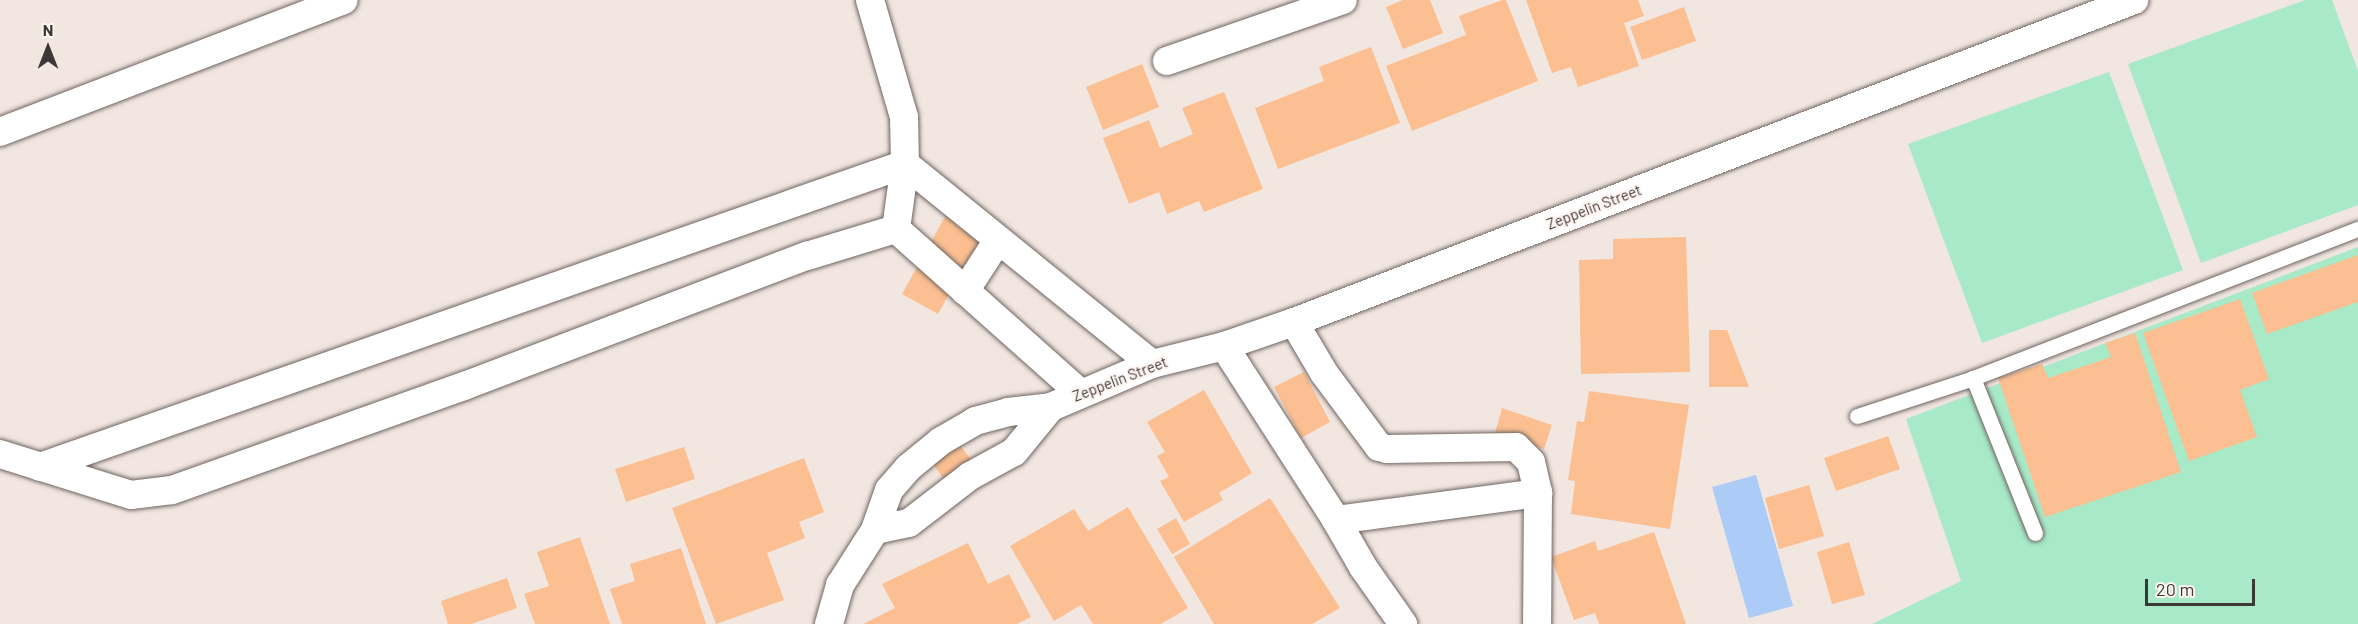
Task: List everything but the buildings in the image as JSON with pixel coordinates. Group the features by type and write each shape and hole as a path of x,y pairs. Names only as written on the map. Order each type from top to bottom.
{"street":[{"path":"0,132 344,0"},
{"path":"870,0 904,117 905,164 896,230"},
{"path":"1167,61 1282,10 1343,0"},
{"name":"Zeppelin Street","path":"1051,407 1152,364 1224,346 1294,322 2134,0"},
{"path":"905,164 1152,364"},
{"path":"40,467 905,164"},
{"path":"896,230 1080,393"},
{"path":"0,453 131,495 172,490 464,386 807,256 896,230"},
{"path":"965,291 998,240"},
{"path":"1294,322 1324,373 1378,447 1387,449 1516,447 1531,462 1538,494 1537,624"},
{"path":"1224,346 1336,520 1363,567 1403,624"},
{"path":"829,624 840,585 875,530 889,490 908,468 941,441 975,421 1008,412 1051,407"},
{"path":"875,530 909,523 970,476 1014,452 1051,407"},
{"path":"1336,520 1538,494"}],"lane":[{"path":"1857,416 1973,378 2358,229"},
{"path":"1973,378 2035,534"}],"green space":[{"path":"2305,0 2332,0 2358,71 2358,205 2201,263 2128,64"},
{"path":"2109,72 2183,270 1982,343 1908,144"},
{"path":"2358,247 2358,624 1872,624 1961,581 1906,419"}],"water":[{"path":"1756,475 1793,606 1749,618 1712,487"}]}
